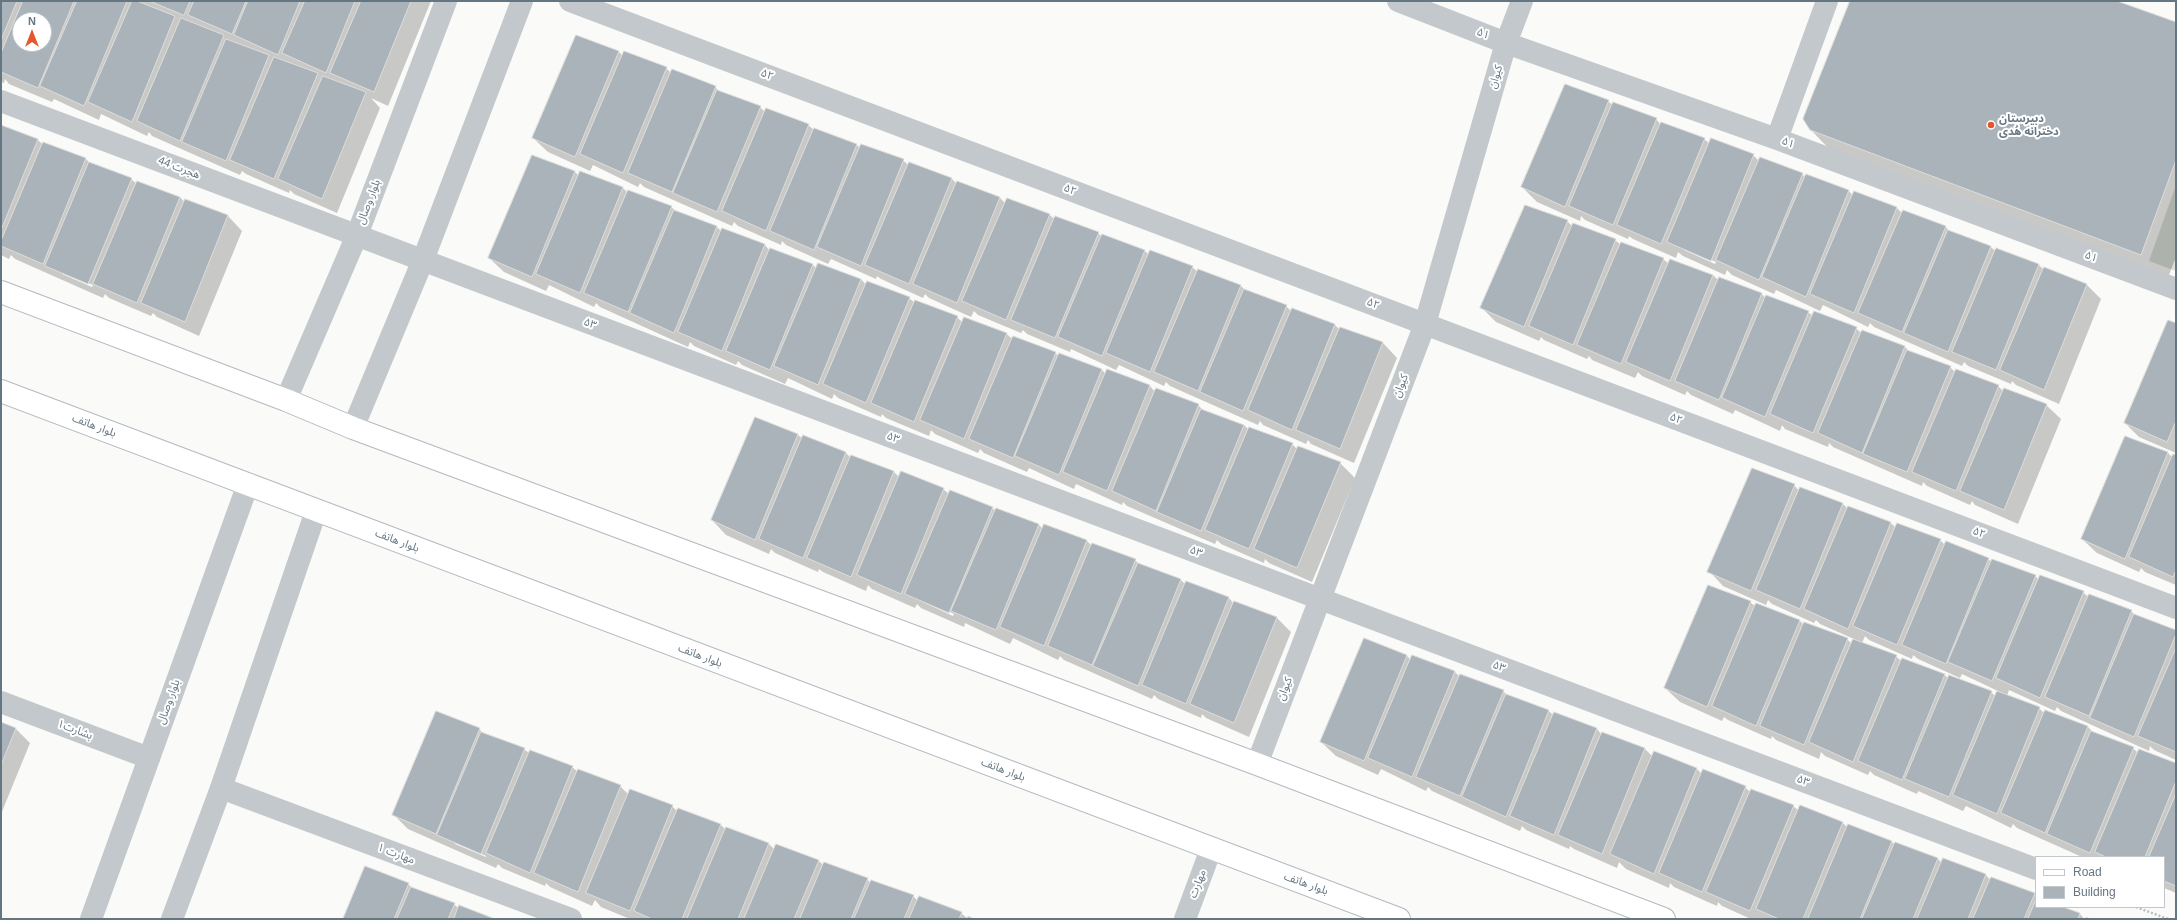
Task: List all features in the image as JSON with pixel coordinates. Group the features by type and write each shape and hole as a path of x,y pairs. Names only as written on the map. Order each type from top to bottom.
{"main road":[{"path":"1,292 286,400 353,428 1256,764 1664,919"},
{"name":"بلوار هاتف","path":"1,391 1399,919"}],"street":[{"name":"بلوار وصال","path":"286,400 357,235 446,1"},
{"path":"353,428 423,260 522,1"},
{"name":"۵۲","path":"570,1 2176,608"},
{"name":"۵۱","path":"1398,1 1506,43 1776,139 2176,290"},
{"name":"کیوان","path":"1256,764 1425,324 1506,43 1522,1"},
{"path":"1776,139 1827,1"},
{"name":"هجرت 44","path":"1,101 357,235"},
{"name":"۵۳","path":"357,235 2035,869"},
{"name":"بلوار وصال","path":"90,919 248,484"},
{"path":"172,919 222,788 316,511"},
{"name":"بشارت۱","path":"1,702 149,758"},
{"name":"مهارت ۱","path":"222,788 571,919"},
{"name":"مهارت","path":"1185,919 1212,849"}],"path":[{"path":"2139,908 2168,919"}],"shaded area":[{"path":"2176,185 2176,271 2149,261"}],"building":[{"path":"1,1 17,1 12,12 1,40"},
{"path":"23,1 74,1 38,88 1,72 1,53 12,27 12,52 52,52 52,12 18,12"},
{"path":"77,1 127,1 84,106 40,86"},
{"path":"132,1 137,1 175,16 132,122 88,102"},
{"path":"150,1 190,1 184,15"},
{"path":"194,1 246,1 232,34 188,15"},
{"path":"248,1 300,1 278,55 234,35"},
{"path":"305,1 355,1 326,73 282,53"},
{"path":"361,1 411,1 374,92 330,73"},
{"name":"دبیرستان دخترانه هُدی","path":"1850,1 2117,1 2176,22 2176,160 2141,255 1810,130 1803,119"},
{"path":"181,18 224,35 180,141 137,121"},
{"path":"576,35 619,51 575,157 532,138"},
{"path":"226,39 269,55 226,161 182,142"},
{"path":"624,51 667,67 623,173 580,154"},
{"path":"274,57 318,73 274,179 230,160"},
{"path":"672,69 716,86 672,192 628,173"},
{"path":"323,76 366,92 322,199 278,179"},
{"path":"1565,84 1609,100 1565,207 1521,187"},
{"path":"717,90 761,106 717,212 673,193"},
{"path":"1613,102 1657,118 1613,225 1569,206"},
{"path":"766,108 809,124 766,231 722,211"},
{"path":"1661,122 1705,138 1661,244 1617,225"},
{"path":"1,125 38,139 1,230"},
{"path":"814,128 857,144 814,250 770,231"},
{"path":"1711,138 1754,154 1711,261 1667,242"},
{"path":"43,142 86,158 43,264 1,246 1,241"},
{"path":"861,144 904,159 861,266 817,247"},
{"path":"532,155 575,171 532,277 488,258"},
{"path":"1760,157 1803,173 1759,280 1716,260"},
{"path":"89,162 132,178 88,284 45,266"},
{"path":"909,162 952,178 909,284 865,265"},
{"path":"580,171 623,187 580,293 536,274"},
{"path":"1806,174 1849,190 1806,297 1762,277"},
{"path":"137,181 180,197 137,303 93,284"},
{"path":"957,181 1000,197 957,303 913,284"},
{"path":"628,190 672,206 628,312 584,293"},
{"path":"1854,191 1897,207 1854,313 1810,294"},
{"path":"1007,198 1050,214 1006,320 962,301"},
{"path":"185,199 228,215 185,322 141,303"},
{"path":"1525,205 1568,220 1524,327 1480,308"},
{"path":"674,210 717,226 674,333 630,313"},
{"path":"1903,210 1946,226 1902,332 1858,313"},
{"path":"1055,216 1099,232 1055,338 1011,320"},
{"path":"1573,223 1616,239 1573,345 1529,326"},
{"path":"722,228 765,244 722,351 678,332"},
{"path":"1948,230 1991,246 1948,352 1904,333"},
{"path":"1102,234 1145,250 1102,356 1058,337"},
{"path":"1621,242 1664,258 1621,364 1577,345"},
{"path":"770,248 813,264 770,370 726,351"},
{"path":"1996,248 2039,264 1996,370 1952,352"},
{"path":"1150,250 1193,266 1150,372 1106,353"},
{"path":"1670,259 1713,275 1670,381 1626,362"},
{"path":"818,263 861,279 818,385 774,366"},
{"path":"2044,267 2087,284 2044,390 2000,370"},
{"path":"1198,269 1241,285 1198,391 1154,372"},
{"path":"1719,277 1762,293 1719,400 1675,381"},
{"path":"867,281 910,297 866,403 823,384"},
{"path":"1244,289 1287,305 1243,411 1200,392"},
{"path":"1766,295 1809,311 1765,417 1722,398"},
{"path":"915,300 958,316 914,422 871,403"},
{"path":"1292,308 1335,324 1292,430 1248,410"},
{"path":"1814,311 1857,327 1813,433 1770,414"},
{"path":"964,317 1007,333 964,439 920,420"},
{"path":"2168,320 2176,323 2176,421 2167,442 2124,423"},
{"path":"1340,327 1383,342 1340,449 1296,430"},
{"path":"1862,330 1905,346 1862,453 1818,433"},
{"path":"1013,336 1056,352 1013,458 969,439"},
{"path":"1907,350 1951,366 1907,472 1863,454"},
{"path":"1059,353 1102,369 1059,475 1015,456"},
{"path":"1107,369 1150,385 1107,491 1063,472"},
{"path":"1956,369 1999,385 1956,491 1912,472"},
{"path":"1156,388 1199,404 1156,511 1112,491"},
{"path":"2004,388 2047,404 2004,510 1960,491"},
{"path":"1201,409 1244,425 1201,531 1157,512"},
{"path":"755,417 798,434 755,540 711,520"},
{"path":"1249,427 1293,443 1249,549 1205,530"},
{"path":"803,435 846,452 803,558 759,539"},
{"path":"2125,436 2168,452 2125,559 2081,539"},
{"path":"1298,446 1341,462 1297,568 1254,549"},
{"path":"2173,454 2176,455 2176,570 2173,577 2129,557"},
{"path":"851,455 894,471 851,577 807,558"},
{"path":"1752,468 1795,484 1751,591 1707,572"},
{"path":"901,471 944,488 901,594 857,575"},
{"path":"1800,487 1843,503 1800,609 1756,590"},
{"path":"950,490 993,507 949,613 905,594"},
{"path":"1848,506 1891,522 1848,629 1804,609"},
{"path":"996,508 1039,524 996,630 951,611"},
{"path":"1897,523 1941,539 1897,645 1853,626"},
{"path":"1044,524 1087,540 1044,646 1000,627"},
{"path":"1946,541 1989,558 1946,664 1902,645"},
{"path":"1092,543 1136,559 1092,665 1048,646"},
{"path":"1992,559 2036,575 1992,681 1948,662"},
{"path":"1138,563 1181,579 1138,686 1093,666"},
{"path":"2040,575 2084,591 2040,698 1996,678"},
{"path":"1186,581 1229,597 1186,704 1142,685"},
{"path":"1708,585 1751,601 1707,707 1664,688"},
{"path":"2089,594 2132,610 2089,716 2045,697"},
{"path":"1234,601 1277,617 1234,723 1190,704"},
{"path":"1756,603 1800,620 1756,726 1712,706"},
{"path":"2134,614 2176,630 2176,634 2134,737 2090,718"},
{"path":"1804,622 1848,638 1804,745 1760,726"},
{"path":"1364,638 1407,655 1364,761 1320,742"},
{"path":"1853,639 1897,655 1853,762 1809,742"},
{"path":"2176,648 2176,752 2138,736"},
{"path":"1412,655 1455,671 1412,777 1368,758"},
{"path":"1902,658 1945,674 1902,780 1858,761"},
{"path":"1460,674 1504,690 1460,796 1416,777"},
{"path":"1949,675 1992,691 1949,797 1905,779"},
{"path":"1997,691 2040,707 1997,814 1953,795"},
{"path":"1506,694 1549,710 1506,817 1462,797"},
{"path":"2045,710 2088,726 2045,833 2001,813"},
{"path":"436,711 480,728 436,834 392,815"},
{"path":"1554,712 1597,728 1554,835 1510,816"},
{"path":"1,722 16,728 1,765"},
{"path":"2091,731 2134,747 2090,853 2047,834"},
{"path":"481,732 525,748 481,854 437,835"},
{"path":"1602,732 1645,748 1602,854 1558,835"},
{"path":"2139,749 2176,763 2176,781 2145,856 2104,856 2095,852"},
{"path":"530,750 573,766 530,873 486,853"},
{"path":"1654,751 1697,768 1654,874 1610,854"},
{"path":"578,769 621,785 578,892 534,873"},
{"path":"1703,769 1746,786 1702,892 1659,873"},
{"path":"630,789 673,805 630,911 586,893"},
{"path":"1751,789 1794,805 1750,911 1706,892"},
{"path":"2176,794 2176,886 2165,881 2165,856 2149,856"},
{"path":"1800,805 1843,822 1803,919 1779,919 1756,909"},
{"path":"678,808 721,824 682,919 652,919 634,911"},
{"path":"1848,824 1892,841 1860,919 1808,919"},
{"path":"726,827 769,843 738,919 687,919"},
{"path":"1895,842 1938,858 1913,919 1862,919"},
{"path":"776,844 819,860 794,919 744,919"},
{"path":"1943,858 1986,874 1968,919 1917,919"},
{"path":"824,862 868,878 851,919 800,919"},
{"path":"365,866 409,883 394,919 343,919"},
{"path":"1991,877 2035,893 2024,919 1973,919"},
{"path":"871,880 914,895 904,919 854,919"},
{"path":"411,887 455,903 448,919 397,919"},
{"path":"919,896 962,912 959,919 909,919"},
{"path":"2035,902 2035,908 2066,908 2080,913 2078,919 2028,919"},
{"path":"459,905 495,919 454,919"}],"place":[{"name":"دبیرستان دخترانه هُدی","path":"1991,125"}]}
